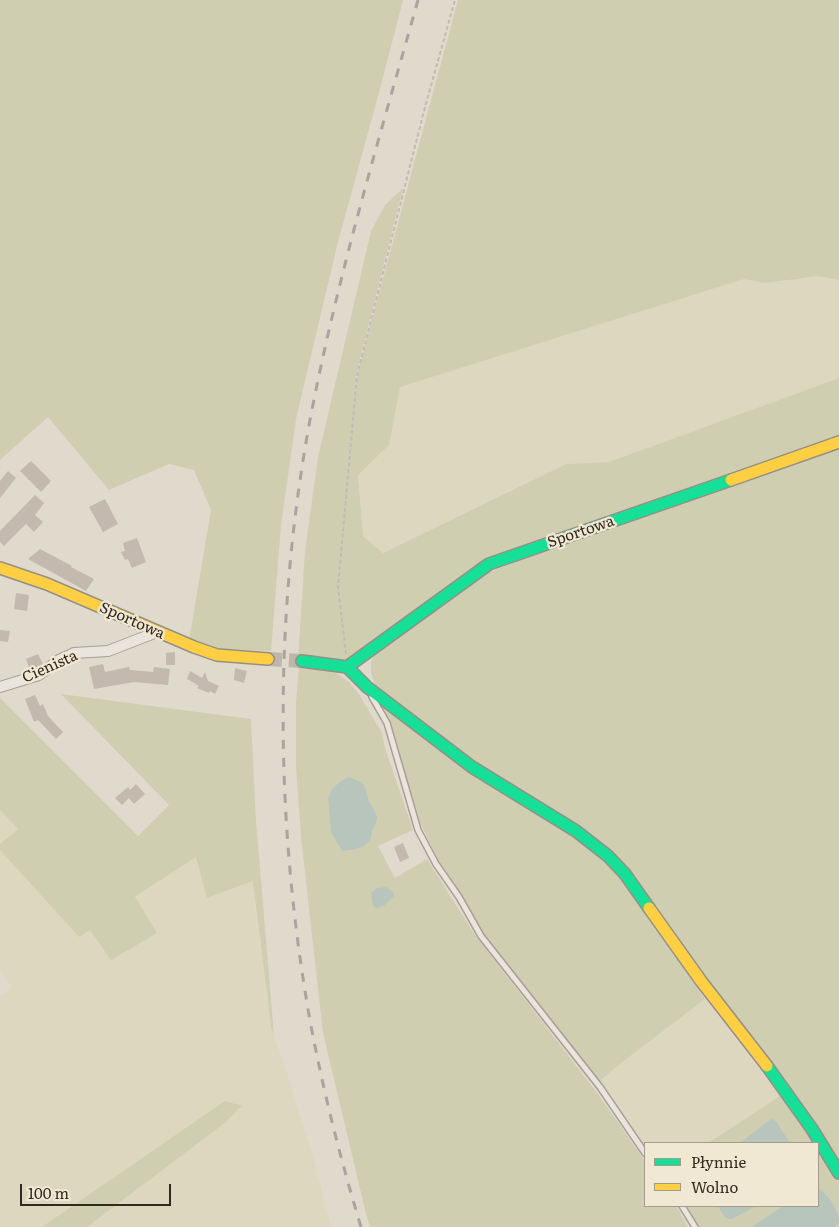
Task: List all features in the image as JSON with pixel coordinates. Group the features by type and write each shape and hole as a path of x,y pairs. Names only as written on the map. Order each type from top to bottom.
{"street":[{"name":"Sportowa","path":"347,667 489,564 839,442"},
{"name":"Sportowa","path":"0,568 47,584 194,648 217,655 268,659"},
{"name":"Cienista","path":"0,687 39,675 59,660 74,653 108,651 157,632"},
{"path":"302,661 347,667 367,688 472,767 576,831 608,856 625,874 701,981 774,1075 812,1129 839,1173"}],"lane":[{"path":"367,688 387,723 418,830 436,864 481,936 600,1087 644,1151"},
{"path":"683,1207 695,1227"}],"path":[{"path":"347,667 338,587 357,375 455,0"}],"shaded area":[{"path":"839,249 839,378 609,462 566,464 382,553 363,536 358,475 389,445 399,387"},
{"path":"348,777 355,779 363,785 377,819 368,843 358,849 342,851 331,832 328,798 332,789"},
{"path":"0,810 18,829 0,844"},
{"path":"0,850 79,937 196,856 254,880 255,908 265,968 271,1028 285,1066 317,1170 331,1227 0,1227 0,996 12,987 0,970"},
{"path":"386,887 393,892 394,896 385,905 376,908 373,906 371,893 377,888"},
{"path":"705,999 780,1096 710,1142 644,1142 644,1146 599,1082"},
{"path":"771,1119 776,1121 789,1142 741,1142"},
{"path":"819,1189 829,1199 839,1218 839,1223 835,1227 752,1227 782,1207 819,1207"},
{"path":"719,1207 754,1207 732,1219 729,1219"}],"green space":[{"path":"0,0 403,0 338,242 296,419 281,526 271,651 215,649 189,640 211,510 194,470 169,464 109,490 48,417 0,460"},
{"path":"458,0 839,0 839,280 818,276 765,283 744,279 400,387 389,445 358,475 363,536 383,553 566,464 609,462 839,378 839,438 489,564 347,667 298,660 305,551 318,457 371,231 385,205 403,188 356,374 355,397 357,375"},
{"path":"839,449 839,1166 618,860 471,762 378,693 371,673 371,662 375,653 485,574 530,556"},
{"path":"299,665 324,668 336,673 349,682 359,694 382,733 385,748 413,830 378,846 395,878 427,859 475,935 598,1094 644,1160 644,1207 677,1207 688,1227 370,1227 323,1033 301,837 296,767 296,703"},
{"path":"61,694 251,719 256,820 274,1035 271,1027 253,881 207,898 196,857 135,897 157,933 111,960 90,930 79,937 0,850 0,844 18,829 0,810 0,698 138,836 169,805"},
{"path":"384,709 454,760 580,841 612,867 642,906 705,999 599,1082 484,935 439,862 419,820"},
{"path":"780,1096 814,1142 710,1142"},
{"path":"225,1101 242,1106 222,1125 87,1227 42,1227"},
{"path":"819,1150 839,1182 839,1227 698,1227 687,1207 819,1207"}],"building":[{"path":"31,461 51,481 41,492 20,471"},
{"path":"8,471 16,478 0,498 0,481"},
{"path":"35,495 44,503 35,515 43,522 34,532 26,524 4,546 0,542 0,531"},
{"path":"105,499 118,524 103,532 89,507"},
{"path":"137,538 146,562 132,568 128,559 125,560 121,552 125,551 123,543"},
{"path":"40,549 94,579 86,591 28,559"},
{"path":"16,593 29,595 27,611 14,609"},
{"path":"0,630 10,631 8,642 0,641"},
{"path":"175,652 175,665 166,665 166,653"},
{"path":"38,654 43,664 30,670 26,659"},
{"path":"103,664 105,672 129,667 130,670 153,672 154,667 170,669 168,685 134,682 94,689 89,667"},
{"path":"235,668 247,671 244,683 234,680"},
{"path":"190,671 202,678 205,672 208,681 219,686 215,694 197,688 199,686 187,679"},
{"path":"35,695 40,706 43,704 48,716 63,732 56,739 38,720 34,722 25,699"},
{"path":"136,784 145,794 134,804 129,798 122,805 115,798 128,787 130,790"},
{"path":"403,843 409,858 400,862 394,847"}],"tunnel":[{"path":"268,659 302,661"}],"railway":[{"path":"361,1227 321,1077 299,951 290,875 285,799 283,723 285,647 289,571 298,495 310,420 346,261 418,0"}],"traffic: fast":[{"path":"347,667 489,564 731,480"},
{"path":"302,661 347,667 367,687 472,767 576,831 608,856 625,874 649,908"},
{"path":"767,1066 812,1129 839,1173"}],"traffic: slow":[{"path":"731,480 839,442"},
{"path":"0,568 47,584 217,655 268,659"},
{"path":"649,908 701,981 767,1066"}]}
